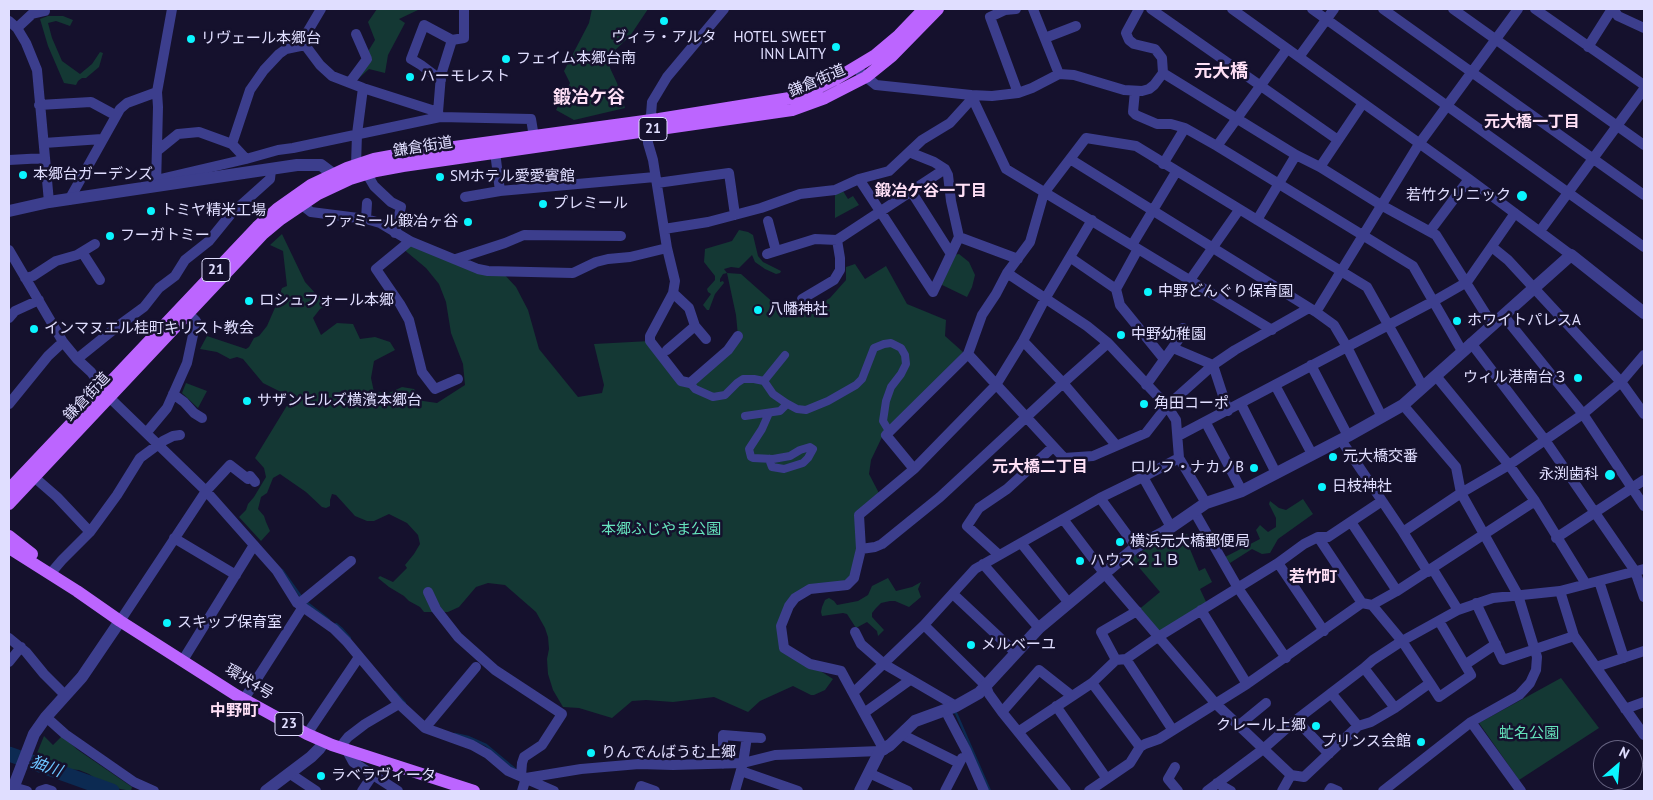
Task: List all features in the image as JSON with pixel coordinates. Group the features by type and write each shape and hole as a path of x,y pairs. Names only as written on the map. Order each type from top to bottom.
{"main road":[{"name":"鎌倉街道","path":"9,489 189,314 311,185 404,166 495,152 802,96 834,80 874,56 899,35 922,9"},
{"name":"鎌倉街道","path":"335,179 356,165 396,155 534,137 792,110 825,98 866,77 886,61 938,9"},
{"name":"鎌倉街道","path":"9,504 257,227 297,201"},
{"name":"環状4号","path":"9,536 77,592 120,621 244,699 307,734 324,742 474,791"},
{"name":"環状4号","path":"9,548 52,572"}],"street":[{"path":"156,183 158,107 156,92 172,9"},
{"path":"321,9 305,36 305,45 320,65 332,76 439,115"},
{"path":"441,80 410,59 424,25 452,40 464,38 464,9"},
{"path":"1016,9 1005,10 990,17 1018,93"},
{"path":"1033,9 1059,74"},
{"path":"855,68 876,85 971,95 992,96 1018,93 1059,74 1074,76 1124,90 1148,89 1154,85 1163,73 1162,58 1156,49 1134,44 1129,40 1126,33 1139,9"},
{"path":"1151,9 1338,140"},
{"path":"1232,9 1515,212 1644,313"},
{"path":"1312,9 1644,247"},
{"path":"1299,57 1334,9"},
{"path":"1383,9 1644,195"},
{"path":"1453,9 1644,145"},
{"path":"968,354 1064,458 1093,456 1146,433 1167,406 1213,365 1235,350 1313,310 1341,271 1419,144 1518,9"},
{"path":"1535,9 1644,87 1618,126 1540,231"},
{"path":"1588,47 1613,9 1618,16 1644,28"},
{"path":"722,10 660,88 652,102 648,125 648,143 653,160 667,248 675,282 673,294 650,336 650,341 680,381 690,383 695,390 713,397 724,395 742,379 754,379 764,381 773,394 787,404 796,409 806,410 828,401 856,385 862,379 874,348 884,344 896,345 901,348 905,355 906,364 891,387 886,401 883,421 889,431"},
{"path":"46,11 32,14 13,24 26,43 37,70 49,202"},
{"path":"1045,38 1076,26"},
{"path":"350,82 367,58 356,34"},
{"path":"439,115 441,80 452,40"},
{"path":"232,144 250,90 264,70 286,49 305,45"},
{"path":"1217,146 1286,49"},
{"path":"1163,73 1296,155 1320,167 1381,205 1436,234 1492,324"},
{"path":"356,165 357,134 363,88"},
{"path":"1135,90 1133,112 1136,115 1157,124 1171,124 1185,128 1413,266 1434,302 1466,347 1545,440 1594,512 1640,570 1644,598"},
{"path":"69,200 115,115 126,102 156,92"},
{"path":"664,229 708,222 800,194 835,190 859,179 889,171 922,140 950,124 970,101 971,95"},
{"path":"971,95 1006,169 1272,330"},
{"path":"39,105 91,102 115,115"},
{"path":"1320,167 1363,103"},
{"path":"9,211 156,183 278,150 439,115 531,119 534,137"},
{"path":"1163,164 1185,128"},
{"path":"157,151 178,134 199,132 232,144 251,157 258,172"},
{"path":"914,469 886,435 968,354 982,315 1007,273 1030,242 1044,192 1086,138 1136,146 1366,288 1423,387"},
{"path":"44,143 102,139"},
{"path":"495,152 500,191"},
{"path":"859,179 933,292 959,237 951,201 948,175 945,169 934,162 909,152"},
{"path":"1257,220 1296,155"},
{"path":"9,160 45,158"},
{"path":"1070,159 1313,310 1334,325 1382,417"},
{"path":"156,183 258,172 297,165 321,165 335,179"},
{"path":"768,221 771,252 815,239 837,240 945,169"},
{"path":"77,359 144,307 158,288 174,276 185,260 208,241 231,214 270,179 271,170"},
{"path":"1164,359 1120,305 1116,290 1153,210 1176,172"},
{"path":"465,197 500,191 729,173 735,214"},
{"path":"367,174 374,186 392,202 401,207 395,233"},
{"path":"1430,231 1469,179"},
{"path":"911,191 951,254"},
{"path":"297,201 311,212 366,219 380,223 410,241 456,258 478,269 488,271 573,273 596,262 630,257 667,248"},
{"path":"366,219 367,203"},
{"path":"1190,280 1239,210"},
{"path":"1178,436 1434,302 1467,282 1515,212"},
{"path":"860,791 880,746 841,671 810,664 784,648 781,626 789,606 795,598 810,589 847,585 854,578 861,550 859,515 914,469 996,385 1092,220"},
{"path":"456,258 524,235 621,236"},
{"path":"959,237 1018,259"},
{"path":"802,299 834,280 840,270 837,240"},
{"path":"410,241 376,269 409,320 422,372 435,389 458,379"},
{"path":"25,278 33,276 56,261 82,252 95,244"},
{"path":"1492,247 1508,260 1621,382 1644,414"},
{"path":"9,250 63,342 77,359 107,393 206,491 278,571 301,604 331,624 398,704 426,728 472,745 488,754 508,770 554,791"},
{"path":"82,252 100,280"},
{"path":"742,765 775,755 880,746 901,734 915,721 950,708 979,692 1039,628 1136,547 1171,527 1206,503 1242,491 1403,405 1571,255"},
{"path":"1071,258 1116,290"},
{"path":"1007,273 1087,326 1108,343 1167,406 1176,420 1179,458 1206,503"},
{"path":"673,294 689,308 695,326 706,339"},
{"path":"9,318 15,311 38,300"},
{"path":"147,432 167,408 187,364 196,325 196,321 189,314"},
{"path":"1503,315 1582,414 1644,506"},
{"path":"667,350 695,326"},
{"path":"1146,385 1181,336 1183,328"},
{"path":"690,383 728,350 738,336"},
{"path":"1023,341 1063,383 1116,445"},
{"path":"9,404 48,356 63,342"},
{"path":"861,550 875,548 882,544 940,497 1108,343"},
{"path":"1173,348 1213,365 1228,411"},
{"path":"764,381 785,355"},
{"path":"1403,532 1461,493 1508,465 1582,414 1621,382 1644,355"},
{"path":"1311,366 1344,438 1382,501 1458,610"},
{"path":"1436,376 1508,465 1534,501 1586,584"},
{"path":"1276,385 1312,454"},
{"path":"173,394 202,418"},
{"path":"745,416 780,411 787,404"},
{"path":"1241,404 1276,473"},
{"path":"1383,791 1471,722 1519,695 1530,682 1536,670 1537,657 1518,595 1461,493 1456,467 1403,405"},
{"path":"769,413 762,430 749,450 749,454 754,458 769,459 790,456 810,447 813,450 803,463 784,469 772,467 769,459"},
{"path":"1206,423 1242,491"},
{"path":"52,572 90,532 117,495 140,458 158,443 180,435"},
{"path":"999,555 967,526 979,508 1007,489 1053,447"},
{"path":"853,693 924,625 975,569 1100,498 1179,458"},
{"path":"27,791 12,789 34,734 46,717 82,677 206,491 230,465 248,479 250,476 255,482"},
{"path":"1143,477 1171,527"},
{"path":"34,478 57,497 90,532"},
{"path":"1556,538 1644,480"},
{"path":"1100,498 1136,547"},
{"path":"1018,732 1092,683 1121,660 1278,563 1304,544 1318,537 1328,537 1382,501"},
{"path":"1089,791 1130,763 1140,747 1159,738 1216,704 1367,604 1397,591 1534,501"},
{"path":"1194,512 1238,588 1286,658"},
{"path":"1063,519 1104,573 1216,704 1262,750 1291,775 1304,777 1358,726 1371,722 1430,683"},
{"path":"1351,522 1397,591"},
{"path":"1318,537 1367,604 1402,641 1439,697 1472,676 1439,621"},
{"path":"174,538 236,575"},
{"path":"1021,543 1068,602"},
{"path":"183,660 254,545"},
{"path":"244,699 301,604 350,562"},
{"path":"1278,563 1324,631"},
{"path":"983,564 1039,628"},
{"path":"1207,791 1262,750 1296,720 1373,660 1402,641 1458,610 1493,598 1560,591 1640,570"},
{"path":"1598,582 1624,658"},
{"path":"1560,591 1574,636 1644,735"},
{"path":"428,592 436,609 458,637 490,669 562,714 542,745 527,754 522,762 522,791"},
{"path":"953,594 1016,653"},
{"path":"1476,604 1503,660 1574,636"},
{"path":"1201,610 1247,684"},
{"path":"1137,611 1102,632 1172,730"},
{"path":"924,625 986,686 989,694 1002,712 1066,791"},
{"path":"855,632 861,644 884,664 950,708 984,791"},
{"path":"9,638 21,648 65,695"},
{"path":"1466,664 1496,644"},
{"path":"9,662 21,648"},
{"path":"1596,668 1644,651"},
{"path":"307,734 360,657"},
{"path":"426,728 476,667"},
{"path":"1364,668 1394,708"},
{"path":"1002,712 1039,670 1072,696"},
{"path":"864,714 910,680"},
{"path":"1092,683 1140,747"},
{"path":"1331,693 1358,726"},
{"path":"1625,709 1644,702"},
{"path":"1238,726 1266,703"},
{"path":"398,704 348,737 343,748 353,762 398,791"},
{"path":"1056,706 1107,779"},
{"path":"46,717 65,734 134,782 154,791"},
{"path":"1296,720 1329,754"},
{"path":"1471,722 1521,791"},
{"path":"901,734 959,763"},
{"path":"723,763 723,735 761,738"},
{"path":"735,791 747,737"},
{"path":"266,791 310,757 324,742"},
{"path":"945,791 966,750"},
{"path":"523,776 639,764 723,763 742,765 798,791"},
{"path":"1176,767 1168,778 1178,791"},
{"path":"289,773 316,791"},
{"path":"869,773 908,791"},
{"path":"1282,791 1291,775"},
{"path":"362,791 372,776"},
{"path":"1218,782 1231,791"},
{"path":"639,791 641,786 655,791"},
{"path":"1329,791 1331,788 1338,791"},
{"path":"40,791 46,789 52,791"}],"green space":[{"path":"377,9 420,9 399,19 405,23 388,55 385,73 369,69 358,79 353,76 375,40 368,22"},
{"path":"592,9 648,9 630,36 610,55 610,68 625,108 574,120 556,110 570,83 564,71 589,23"},
{"path":"48,16 63,16 73,20 70,26 56,21 48,23 62,61 80,74 92,64 100,52 103,53 99,67 86,78 78,81 76,85 64,83 48,46 40,19"},
{"path":"843,191 848,199 853,196 859,205 835,218 835,194"},
{"path":"739,230 753,235 758,256 763,262 781,271 776,274 765,269 755,262 752,255 739,268 731,267 724,269 727,273 723,274 720,279 720,282 723,281 724,283 715,294 709,310 707,310 703,305 711,294 707,289 715,280 715,276 704,262 705,249 732,241"},
{"name":"本郷ふじやま公園","path":"282,234 305,282 316,294 332,302 320,309 313,318 321,335 337,323 353,324 360,339 375,337 390,342 395,350 374,361 371,378 374,392 389,393 402,387 414,389 423,401 437,403 465,385 463,364 451,333 446,302 439,284 426,268 402,248 410,241 502,272 516,287 528,310 539,349 578,397 602,393 604,385 594,344 650,341 690,383 738,336 736,315 727,273 741,274 785,313 802,315 830,298 846,280 846,267 855,264 865,279 886,266 907,304 946,320 945,336 963,352 882,437 871,460 869,474 881,497 859,515 854,578 795,598 784,617 784,648 833,679 825,690 811,695 793,686 760,701 748,712 714,697 673,702 632,701 612,718 579,708 563,707 553,690 548,674 547,659 549,649 545,628 536,612 505,585 488,583 476,587 459,607 448,612 424,612 420,607 378,578 380,576 393,582 407,568 405,565 420,544 418,535 407,523 389,514 374,521 367,521 355,516 336,495 332,494 330,506 322,507 306,492 280,474 273,478 267,493 261,497 258,509 264,516 270,531 261,541 239,517 246,510 266,477 264,468 255,458 291,399 263,383 243,359 237,357 230,359 217,352 200,349 207,336 246,349 254,338 259,336 267,326 282,288 287,286 283,251 270,245"},
{"path":"959,254 969,262 975,275 967,297 938,283 954,255"},
{"path":"186,383 207,391 198,408 182,393"},
{"path":"1303,499 1313,514 1278,539 1270,553 1262,554 1252,549 1230,563 1225,557 1260,539 1256,530 1260,525 1268,532 1276,527 1276,518 1269,504 1270,501 1279,508 1286,510"},
{"path":"1173,532 1178,538 1187,534 1191,540 1187,542 1199,571 1205,568 1212,582 1200,589 1208,606 1158,637 1137,611 1160,592 1131,558"},
{"path":"888,578 896,591 912,587 921,582 918,589 921,597 909,607 895,601 881,603 872,613 872,617 884,630 878,636 877,631 867,622 856,628 847,614 822,616 821,612 825,600 829,598 837,605 858,601 868,595 872,586"},
{"name":"虻名公園","path":"1561,678 1599,728 1519,780 1479,723"},
{"path":"44,736 53,745 62,736 78,750 132,787 131,791 115,788 100,782 79,770 57,768 35,758"}],"waterway":[{"path":"282,570 302,598"},
{"path":"306,602 329,620"},
{"path":"336,624 350,638"},
{"path":"395,692 405,703"},
{"path":"953,712 956,713 990,791"},
{"path":"455,734 468,737 486,745 516,770"},
{"name":"㹨川","path":"9,754 112,791"}],"place":[{"name":"ヴィラ・アルタ","path":"664,21"},
{"name":"リヴェール本郷台","path":"191,39"},
{"name":"HOTEL SWEET INN LAITY","path":"836,47"},
{"name":"フェイム本郷台南","path":"506,59"},
{"name":"ハーモレスト","path":"410,77"},
{"name":"本郷台ガーデンズ","path":"23,175"},
{"name":"SMホテル愛愛賓館","path":"440,177"},
{"name":"若竹クリニック","path":"1522,196"},
{"name":"プレミール","path":"543,204"},
{"name":"トミヤ精米工場","path":"151,211"},
{"name":"ファミール鍛冶ヶ谷","path":"468,222"},
{"name":"フーガトミー","path":"110,236"},
{"name":"中野どんぐり保育園","path":"1148,292"},
{"name":"ロシュフォール本郷","path":"249,301"},
{"name":"八幡神社","path":"758,310"},
{"name":"ホワイトパレスA","path":"1457,321"},
{"name":"インマヌエル桂町キリスト教会","path":"34,329"},
{"name":"中野幼稚園","path":"1121,335"},
{"name":"ウィル港南台３","path":"1578,378"},
{"name":"サザンヒルズ横濱本郷台","path":"247,401"},
{"name":"角田コーポ","path":"1144,404"},
{"name":"元大橋交番","path":"1333,457"},
{"name":"ロルフ・ナカノB","path":"1254,468"},
{"name":"永渕歯科","path":"1610,475"},
{"name":"日枝神社","path":"1322,487"},
{"name":"横浜元大橋郵便局","path":"1120,542"},
{"name":"ハウス２１Ｂ","path":"1080,561"},
{"name":"スキップ保育室","path":"167,623"},
{"name":"メルベーユ","path":"971,645"},
{"name":"クレール上郷","path":"1316,726"},
{"name":"プリンス会館","path":"1421,742"},
{"name":"りんでんばうむ上郷","path":"591,753"},
{"name":"ラベラヴィータ","path":"321,776"}],"district":[{"name":"元大橋","path":"1221,72"},
{"name":"鍛冶ケ谷","path":"589,98"},
{"name":"元大橋一丁目","path":"1532,122"},
{"name":"鍛冶ケ谷一丁目","path":"931,191"},
{"name":"元大橋二丁目","path":"1040,467"},
{"name":"若竹町","path":"1313,577"},
{"name":"中野町","path":"234,711"}]}
